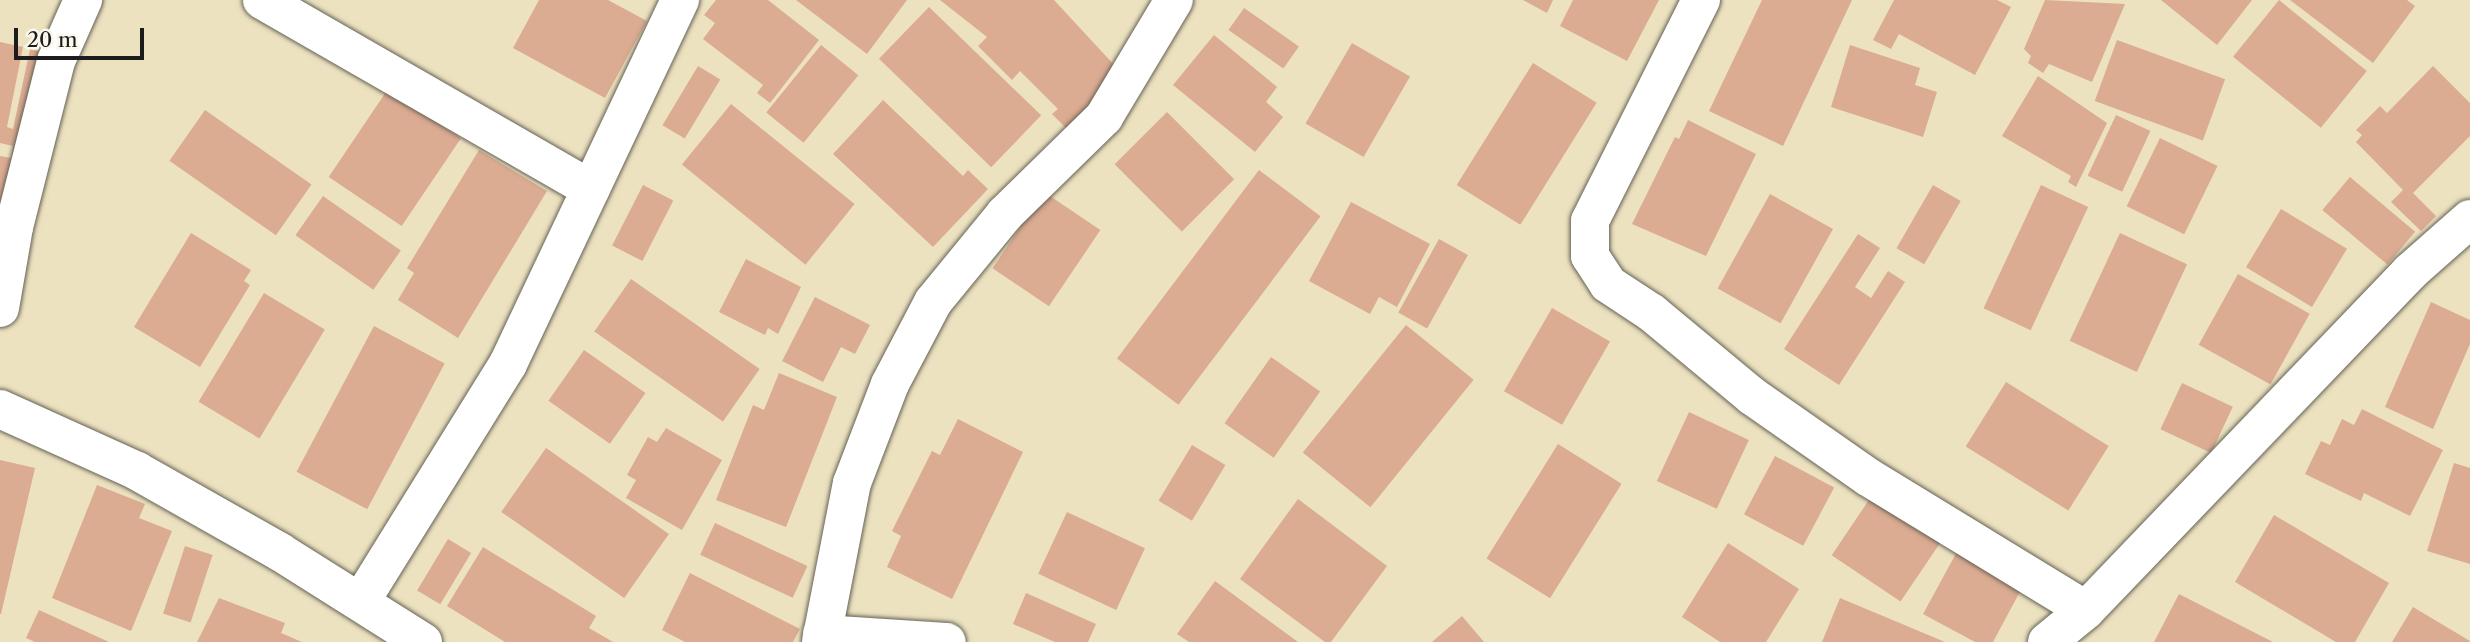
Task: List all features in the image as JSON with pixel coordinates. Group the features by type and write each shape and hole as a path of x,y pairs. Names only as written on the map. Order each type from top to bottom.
{"street":[{"path":"0,308 14,227 56,61 83,0"},
{"path":"262,0 591,189"},
{"path":"361,601 508,364 680,0"},
{"path":"947,642 822,638 852,483 890,384 933,302 1005,214 1104,117 1174,0"},
{"path":"1701,0 1590,221 1590,256 1608,284 1652,313 1752,396 1868,477 2086,610"},
{"path":"2047,642 2086,610 2327,356 2470,219"},
{"path":"0,409 137,471 361,601 423,642"}],"building":[{"path":"539,0 608,0 647,21 605,98 513,48"},
{"path":"716,0 768,0 819,40 770,103 757,93 763,85 703,39 715,23 704,15"},
{"path":"796,0 907,0 867,54"},
{"path":"940,0 1054,0 1129,81 1074,136 1052,114 1058,109 1020,71 1012,80 978,46 987,37"},
{"path":"1523,0 1553,0 1547,13"},
{"path":"1573,0 1659,0 1627,61 1560,26"},
{"path":"1762,0 1852,0 1783,146 1709,111"},
{"path":"1894,0 1997,0 2011,7 1975,75 1899,34 1891,49 1873,40"},
{"path":"2045,0 2125,4 2092,82 2049,64 2043,73 2028,63 2031,56 2024,49"},
{"path":"2161,0 2252,0 2217,45"},
{"path":"2279,0 2367,71 2321,128 2233,57"},
{"path":"2290,0 2407,0 2415,6 2373,63"},
{"path":"929,7 1041,115 991,167 879,59"},
{"path":"1244,8 1299,46 1283,69 1229,30"},
{"path":"1214,35 1277,87 1266,102 1283,117 1255,152 1173,85"},
{"path":"2117,40 2225,79 2203,140 2095,101"},
{"path":"0,42 23,47 7,127 13,129 30,49 52,55 0,229 0,156 11,158 13,146 0,143"},
{"path":"1352,43 1410,76 1364,157 1306,124"},
{"path":"821,45 858,75 804,143 766,113"},
{"path":"1850,45 1920,68 1915,85 1937,92 1923,137 1831,107"},
{"path":"1533,63 1597,103 1520,225 1457,185"},
{"path":"698,66 720,79 685,139 662,125"},
{"path":"2433,66 2470,103 2470,136 2413,193 2436,216 2421,231 2391,202 2403,190 2356,142 2362,135 2356,130 2380,106 2387,113"},
{"path":"2038,76 2107,123 2076,187 2068,182 2071,176 2002,136"},
{"path":"388,89 461,138 402,226 329,177"},
{"path":"883,100 963,176 968,170 988,189 933,247 833,154"},
{"path":"731,104 855,204 805,265 682,165"},
{"path":"205,110 311,185 276,235 169,161"},
{"path":"1167,112 1234,179 1182,232 1115,164"},
{"path":"2116,115 2150,131 2122,192 2088,176"},
{"path":"1688,120 1756,154 1706,256 1632,224 1675,137 1679,139"},
{"path":"2160,138 2218,166 2184,234 2127,206"},
{"path":"479,150 547,191 458,338 398,300 414,273 407,268"},
{"path":"1259,170 1320,216 1178,405 1117,358"},
{"path":"2350,177 2415,232 2387,265 2322,210"},
{"path":"643,185 673,200 642,261 612,246"},
{"path":"1933,185 1961,201 1924,264 1896,248"},
{"path":"2041,185 2088,207 2031,330 1984,308"},
{"path":"1044,192 1100,230 1049,306 993,268"},
{"path":"1770,194 1833,229 1781,323 1718,288"},
{"path":"323,196 401,250 373,290 295,235"},
{"path":"1351,202 1430,244 1397,307 1379,297 1370,314 1309,281"},
{"path":"2281,209 2347,249 2312,307 2246,267"},
{"path":"191,233 251,270 244,281 250,285 200,367 134,327"},
{"path":"2120,233 2187,264 2137,372 2070,341"},
{"path":"1858,234 1880,248 1855,287 1871,298 1888,271 1905,282 1839,385 1784,349"},
{"path":"1439,239 1468,255 1427,328 1398,312"},
{"path":"746,259 801,287 778,334 768,328 765,335 719,312"},
{"path":"2238,274 2310,314 2270,385 2199,345"},
{"path":"631,279 760,369 723,421 594,331"},
{"path":"264,293 325,330 259,438 199,402"},
{"path":"815,297 870,325 855,354 841,347 823,382 782,361"},
{"path":"2431,302 2470,320 2470,344 2433,429 2385,407"},
{"path":"1552,308 1610,342 1562,425 1504,391"},
{"path":"1406,325 1474,380 1370,507 1303,452"},
{"path":"374,326 445,364 367,509 297,472"},
{"path":"584,350 645,393 610,444 548,401"},
{"path":"1271,357 1320,391 1274,458 1225,423"},
{"path":"779,373 837,397 786,527 716,500 753,405 764,410"},
{"path":"2006,382 2109,446 2068,511 1966,446"},
{"path":"2182,383 2233,407 2211,453 2160,429"},
{"path":"2362,409 2443,450 2410,516 2364,493 2361,501 2305,474 2321,441 2330,445 2342,419 2354,425"},
{"path":"1689,412 1749,440 1717,509 1657,481"},
{"path":"958,419 1023,452 952,599 887,567 901,536 892,531 932,451 940,455"},
{"path":"666,428 722,460 682,530 626,498 636,480 627,475 648,437 657,442"},
{"path":"1558,444 1622,484 1550,598 1486,558"},
{"path":"1192,445 1225,465 1192,521 1159,501"},
{"path":"546,448 669,534 624,598 501,512"},
{"path":"1775,456 1834,487 1803,546 1744,514"},
{"path":"0,460 35,468 1,614 0,614"},
{"path":"2454,463 2470,468 2470,564 2427,551"},
{"path":"97,485 145,504 139,518 172,531 131,631 52,598"},
{"path":"1877,488 1946,534 1901,602 1832,555"},
{"path":"1298,499 1387,566 1331,642 1325,642 1240,579"},
{"path":"1067,512 1145,548 1116,610 1038,574"},
{"path":"2274,515 2389,583 2355,642 2336,642 2235,582"},
{"path":"715,523 807,566 793,598 700,555"},
{"path":"448,539 471,553 440,604 417,590"},
{"path":"1728,543 1799,589 1766,642 1720,642 1682,617"},
{"path":"185,546 213,555 191,622 163,614"},
{"path":"483,547 596,616 589,628 613,642 505,642 447,606"},
{"path":"1959,548 2024,584 1993,642 1975,642 1923,614"},
{"path":"690,573 800,629 793,642 685,642 662,630"},
{"path":"1215,581 1298,642 1189,642 1177,634"},
{"path":"1026,593 1096,624 1088,642 1055,642 1013,624"},
{"path":"2179,594 2273,642 2154,642"},
{"path":"219,598 285,623 281,633 302,642 197,642"},
{"path":"1840,598 1945,642 1822,642"},
{"path":"2413,607 2470,641 2470,642 2392,642"},
{"path":"39,610 109,642 35,642 26,638"},
{"path":"1462,616 1484,642 1432,642"}]}
